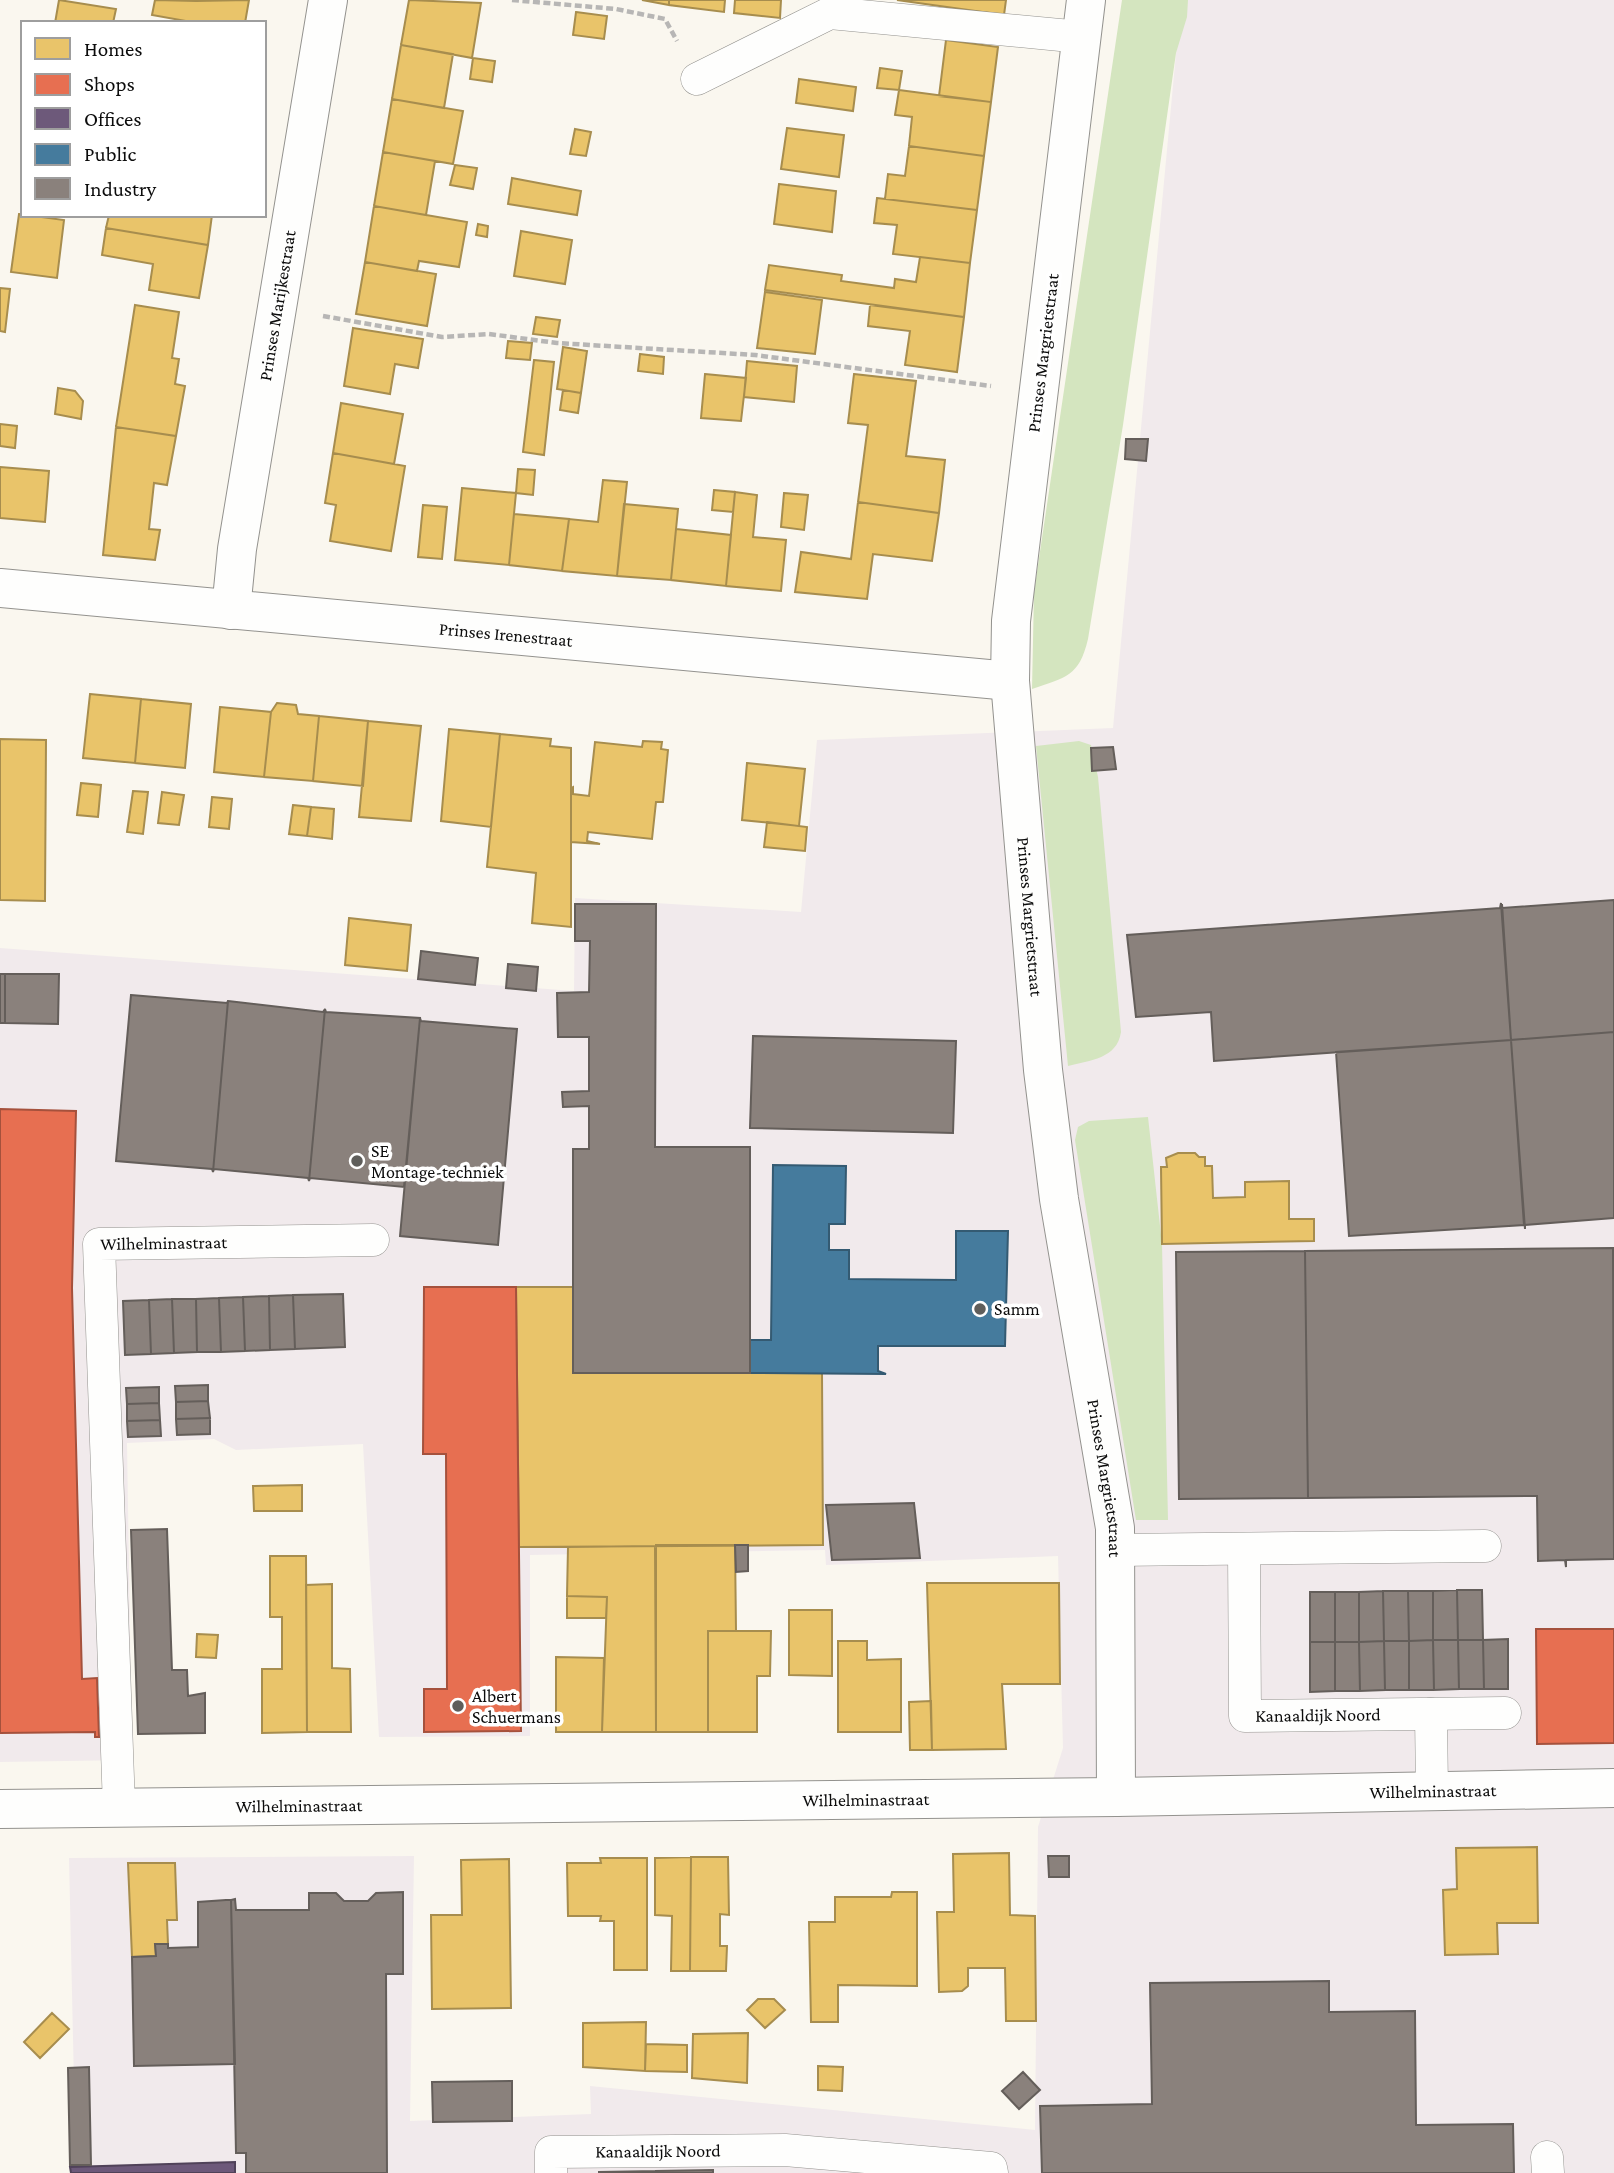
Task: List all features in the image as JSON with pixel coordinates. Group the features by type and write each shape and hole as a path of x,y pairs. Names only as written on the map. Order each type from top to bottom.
{"street":[{"name":"Prinses Marijkestraat","path":"231,610 236,549 328,0"},
{"name":"Prinses Margrietstraat","path":"1086,0 1011,621 1010,681 1052,1147 1075,1310 1115,1528 1116,1797"},
{"name":"Prinses Irenestraat","path":"0,588 1010,681"},
{"name":"Wilhelminastraat","path":"0,1808 1116,1797 1614,1788"}],"lane":[{"path":"697,79 830,13 1081,37"},
{"name":"Wilhelminastraat","path":"119,1807 99,1244 373,1240"},
{"path":"1115,1550 1485,1546"},
{"name":"Kanaaldijk Noord","path":"1244,1549 1245,1716 1505,1713"},
{"path":"1431,1714 1432,1791"},
{"name":"Kanaaldijk Noord","path":"551,2173 551,2152 991,2168 992,2173"}],"path":[{"path":"512,0 616,9 665,19 697,79"},
{"path":"277,309 442,337 489,334 557,343 755,355 1038,393"}],"shaded area":[{"path":"1181,0 1614,0 1614,2173 76,2173 69,1858 414,1856 410,2121 591,2114 590,2086 1035,2130 1038,1827 1063,1748 1058,1556 826,1565 825,1550 530,1555 530,1736 379,1737 363,1444 236,1450 214,1439 127,1443 132,1760 0,1762 0,948 574,991 575,898 801,912 817,740 1113,728"}],"green space":[{"path":"1122,0 1188,0 1187,17 1176,53 1123,425 1088,639 1080,661 1069,674 1032,689 1034,592"},
{"path":"1079,741 1091,745 1098,777 1121,1032 1114,1048 1108,1053 1068,1066 1036,746"},
{"path":"1148,1117 1162,1244 1168,1520 1136,1520 1075,1140 1078,1127 1089,1121"}],"building: Homes":[{"path":"59,0 116,9 113,21 55,21"},
{"path":"155,0 249,0 245,21 186,21 152,15"},
{"path":"409,0 481,3 472,58 401,45"},
{"path":"642,0 669,0 669,5"},
{"path":"669,0 725,0 724,12 669,5"},
{"path":"735,0 781,0 780,18 734,13"},
{"path":"897,0 1006,0 1004,15"},
{"path":"576,12 607,16 604,39 573,35"},
{"path":"946,40 998,47 991,102 939,96"},
{"path":"401,45 453,54 444,108 392,99"},
{"path":"473,58 495,61 492,82 470,79"},
{"path":"880,68 902,71 899,90 877,88"},
{"path":"799,79 856,87 853,111 796,103"},
{"path":"899,90 991,102 984,156 909,146 912,117 895,115"},
{"path":"392,99 463,111 453,164 383,152"},
{"path":"787,128 844,135 839,177 781,169"},
{"path":"575,129 591,132 586,156 570,154"},
{"path":"909,146 984,156 977,210 885,199 888,174 905,176"},
{"path":"383,152 435,161 426,215 374,206"},
{"path":"455,165 477,168 473,189 450,185"},
{"path":"512,178 581,191 577,215 508,204"},
{"path":"779,184 836,191 832,232 774,224"},
{"path":"877,198 977,210 970,263 893,254 897,225 874,223"},
{"path":"374,206 467,222 459,267 419,261 417,271 365,262"},
{"path":"19,214 21,217 64,220 57,278 11,272"},
{"path":"109,217 212,217 208,245 106,228"},
{"path":"478,224 488,226 487,237 476,235"},
{"path":"106,228 208,245 199,298 149,290 153,264 102,255"},
{"path":"521,231 572,240 565,284 514,276"},
{"path":"920,257 970,263 964,317 765,290 769,265 842,275 841,281 894,288 895,279 916,282"},
{"path":"365,262 436,274 427,326 356,314"},
{"path":"0,288 10,289 5,332 0,331"},
{"path":"765,292 822,300 815,354 757,348"},
{"path":"135,305 179,312 172,358 179,359 175,384 185,386 176,436 116,427"},
{"path":"870,305 964,317 957,372 905,365 910,331 868,326"},
{"path":"536,317 560,320 557,337 533,334"},
{"path":"353,328 423,339 418,368 395,364 390,394 344,386"},
{"path":"508,341 532,343 530,360 506,358"},
{"path":"563,347 587,351 581,393 557,389"},
{"path":"640,354 664,357 663,374 638,371"},
{"path":"534,360 554,362 544,455 523,452"},
{"path":"747,361 797,366 794,402 744,397"},
{"path":"705,374 746,378 741,421 701,418"},
{"path":"854,374 916,381 906,456 945,460 939,513 858,502 868,425 848,423"},
{"path":"58,388 75,391 83,401 81,419 55,414"},
{"path":"563,390 581,393 578,413 560,410"},
{"path":"341,403 403,414 394,464 333,453"},
{"path":"0,424 17,426 15,448 0,446"},
{"path":"116,427 176,436 167,485 154,483 149,529 160,530 155,560 103,555"},
{"path":"333,453 405,466 391,551 330,541 336,505 325,503"},
{"path":"0,467 49,471 45,522 0,518"},
{"path":"518,469 535,470 533,495 516,493"},
{"path":"603,480 627,482 617,576 562,571 569,519 598,522"},
{"path":"462,488 516,493 509,565 455,560"},
{"path":"714,490 735,492 733,512 712,510"},
{"path":"735,492 757,495 753,537 786,540 781,591 726,586"},
{"path":"784,493 808,495 804,530 781,527"},
{"path":"858,502 939,513 932,561 873,554 867,599 795,592 801,552 851,559"},
{"path":"624,504 678,509 671,580 617,576"},
{"path":"423,505 447,507 442,559 418,557"},
{"path":"514,514 569,519 562,571 509,565"},
{"path":"676,529 731,535 726,586 671,580"},
{"path":"90,694 141,699 135,763 83,758"},
{"path":"141,699 191,704 185,768 135,763"},
{"path":"277,703 296,705 298,714 319,716 313,781 264,777 271,712"},
{"path":"220,707 271,712 264,777 214,772"},
{"path":"319,716 368,721 363,786 313,781"},
{"path":"368,721 421,726 411,821 359,817"},
{"path":"449,729 500,734 491,827 441,821"},
{"path":"500,734 551,739 550,746 571,748 571,927 532,923 536,873 487,867"},
{"path":"0,739 46,740 45,901 0,900"},
{"path":"643,741 662,742 661,749 668,750 663,802 656,802 652,839 588,832 587,841 600,844 571,842 571,788 573,787 573,794 589,796 595,742 642,747"},
{"path":"747,763 805,769 799,826 742,820"},
{"path":"81,783 101,785 98,817 77,815"},
{"path":"133,791 148,792 143,834 127,832"},
{"path":"162,792 184,795 179,825 158,823"},
{"path":"212,797 232,799 229,829 209,827"},
{"path":"293,805 311,807 307,836 289,834"},
{"path":"311,807 334,809 332,839 307,836"},
{"path":"767,822 807,827 805,851 764,847"},
{"path":"349,918 411,925 407,971 345,965"},
{"path":"1178,1153 1195,1153 1199,1157 1205,1157 1205,1166 1212,1166 1213,1198 1245,1197 1245,1182 1289,1181 1289,1219 1314,1219 1314,1241 1162,1244 1161,1167 1167,1167 1166,1158"},
{"path":"516,1287 573,1287 573,1373 822,1373 823,1545 519,1547"},
{"path":"302,1485 302,1511 254,1511 253,1486"},
{"path":"656,1545 735,1545 736,1631 708,1631 708,1732 656,1732"},
{"path":"655,1546 656,1732 602,1732 607,1597 567,1596 568,1547"},
{"path":"270,1556 306,1556 307,1732 262,1733 262,1669 282,1669 282,1617 270,1617"},
{"path":"927,1583 1059,1583 1060,1684 1002,1684 1006,1749 932,1750"},
{"path":"332,1584 332,1668 350,1669 351,1732 307,1732 306,1585"},
{"path":"567,1596 607,1597 606,1618 567,1618"},
{"path":"789,1610 832,1610 832,1676 789,1675"},
{"path":"708,1631 771,1631 770,1676 757,1676 757,1732 708,1732"},
{"path":"197,1634 218,1635 216,1658 196,1657"},
{"path":"838,1641 867,1641 867,1660 901,1659 901,1732 838,1732"},
{"path":"556,1657 604,1658 602,1732 556,1732"},
{"path":"931,1701 932,1750 910,1750 909,1702"},
{"path":"1537,1847 1538,1923 1497,1923 1498,1954 1445,1955 1443,1890 1457,1889 1456,1848"},
{"path":"1009,1853 1010,1915 1035,1916 1036,2021 1006,2021 1005,1968 968,1968 968,1986 962,1991 939,1992 937,1912 954,1912 953,1854"},
{"path":"691,1857 690,1971 671,1971 672,1916 655,1915 655,1858"},
{"path":"691,1857 728,1857 729,1915 720,1914 720,1946 727,1946 726,1971 690,1971"},
{"path":"600,1858 647,1858 647,1970 614,1970 614,1921 600,1921 601,1916 568,1916 567,1863 601,1863"},
{"path":"509,1859 511,2008 432,2009 431,1915 462,1915 461,1860"},
{"path":"128,1863 175,1863 177,1920 167,1920 168,1944 155,1944 156,1956 132,1957"},
{"path":"892,1892 917,1892 917,1986 838,1985 838,2022 811,2022 809,1922 835,1922 835,1897 891,1897"},
{"path":"758,1999 774,1999 785,2010 765,2028 747,2010"},
{"path":"52,2013 69,2029 40,2058 24,2042"},
{"path":"646,2022 645,2071 583,2067 583,2023"},
{"path":"748,2033 747,2083 692,2078 693,2034"},
{"path":"646,2044 687,2045 687,2072 645,2071"},
{"path":"818,2066 843,2067 842,2091 818,2090"}],"building: Shops":[{"path":"0,1109 76,1111 72,1288 82,1679 97,1678 99,1737 95,1737 95,1732 0,1733"},
{"path":"424,1287 516,1287 521,1731 424,1732 424,1689 447,1689 446,1454 423,1454"},
{"path":"1536,1629 1614,1629 1614,1743 1537,1744"}],"building: Offices":[{"path":"235,2162 235,2173 71,2173 70,2167"}],"building: Public":[{"path":"773,1165 846,1166 845,1224 829,1224 829,1250 849,1250 849,1279 956,1280 956,1231 1008,1231 1005,1346 878,1346 878,1371 886,1374 750,1373 750,1340 771,1340"}],"building: Industry":[{"path":"1126,439 1148,439 1146,461 1125,459"},
{"path":"1113,747 1116,769 1092,771 1091,748"},
{"path":"1614,900 1614,1032 1511,1040 1502,908"},
{"path":"1501,903 1511,1040 1214,1061 1211,1012 1136,1017 1127,935 1500,908"},
{"path":"575,904 656,904 655,1147 750,1147 750,1373 573,1373 573,1149 589,1149 589,1106 563,1107 562,1092 589,1091 589,1037 558,1037 557,993 589,992 590,941 575,941"},
{"path":"421,951 478,958 475,985 418,979"},
{"path":"508,964 538,967 536,991 506,988"},
{"path":"0,974 5,974 5,1023 0,1023"},
{"path":"5,974 59,974 58,1024 5,1023"},
{"path":"131,995 228,1001 213,1172 212,1169 116,1161"},
{"path":"228,1001 323,1012 325,1009 309,1181 308,1178 214,1169 213,1172"},
{"path":"325,1009 326,1012 420,1018 404,1187 310,1178 309,1181"},
{"path":"420,1018 421,1021 517,1029 498,1245 400,1236"},
{"path":"1614,1032 1614,1218 1525,1225 1525,1229 1511,1040"},
{"path":"753,1036 956,1041 953,1133 750,1128"},
{"path":"1511,1040 1524,1225 1349,1236 1336,1052"},
{"path":"1613,1248 1614,1559 1566,1560 1566,1567 1565,1560 1538,1561 1537,1496 1308,1498 1305,1251"},
{"path":"1305,1251 1308,1498 1179,1499 1176,1252"},
{"path":"343,1294 345,1347 295,1349 293,1295"},
{"path":"293,1295 295,1349 270,1350 269,1296"},
{"path":"269,1296 270,1350 245,1351 243,1297"},
{"path":"243,1297 245,1351 221,1352 219,1298"},
{"path":"219,1298 221,1352 197,1352 196,1299"},
{"path":"172,1299 174,1353 151,1354 149,1300"},
{"path":"172,1299 196,1299 197,1352 174,1353"},
{"path":"149,1300 151,1354 125,1355 123,1301"},
{"path":"208,1385 208,1401 176,1402 175,1386"},
{"path":"159,1387 159,1403 127,1404 126,1388"},
{"path":"208,1401 210,1418 176,1419 176,1402"},
{"path":"159,1403 160,1420 127,1421 127,1404"},
{"path":"210,1418 210,1434 177,1435 176,1419"},
{"path":"160,1420 161,1436 128,1437 127,1421"},
{"path":"914,1503 920,1558 832,1560 826,1505"},
{"path":"167,1529 172,1670 187,1670 188,1696 205,1693 205,1733 138,1734 131,1530"},
{"path":"735,1545 748,1545 748,1571 736,1572"},
{"path":"1457,1590 1482,1590 1483,1640 1458,1640"},
{"path":"1457,1590 1458,1640 1433,1640 1433,1591"},
{"path":"1383,1591 1408,1591 1409,1641 1384,1641"},
{"path":"1383,1591 1384,1641 1359,1642 1359,1592"},
{"path":"1408,1591 1433,1591 1433,1640 1409,1641"},
{"path":"1310,1592 1335,1592 1335,1642 1310,1642"},
{"path":"1335,1592 1359,1592 1359,1642 1335,1642"},
{"path":"1508,1639 1508,1689 1484,1689 1483,1640"},
{"path":"1433,1640 1458,1640 1459,1689 1434,1690"},
{"path":"1433,1640 1434,1690 1409,1690 1409,1641"},
{"path":"1458,1640 1483,1640 1484,1689 1459,1689"},
{"path":"1384,1641 1409,1641 1409,1690 1385,1690"},
{"path":"1384,1641 1385,1690 1360,1691 1359,1642"},
{"path":"1310,1642 1335,1642 1335,1691 1310,1692"},
{"path":"1335,1642 1359,1642 1360,1691 1335,1691"},
{"path":"1048,1856 1069,1856 1069,1877 1049,1877"},
{"path":"403,1892 403,1974 386,1974 387,2173 246,2173 246,2153 236,2153 231,1900 235,1899 236,1910 309,1910 309,1893 336,1893 344,1901 368,1901 376,1893"},
{"path":"231,1900 235,2064 134,2066 132,1957 156,1956 155,1944 168,1944 168,1948 198,1947 198,1902"},
{"path":"1329,1981 1329,2012 1415,2011 1416,2125 1513,2124 1514,2173 1042,2173 1040,2106 1152,2104 1150,1983"},
{"path":"89,2067 91,2165 70,2165 68,2068"},
{"path":"1023,2072 1040,2090 1019,2109 1002,2091"},
{"path":"512,2081 512,2121 433,2122 432,2082"},
{"path":"713,2170 713,2173 656,2173 656,2171"},
{"path":"656,2171 656,2173 598,2172"}],"place":[{"name":"SE Montage-techniek","path":"357,1161"},
{"name":"Samm","path":"980,1309"},
{"name":"Albert Schuermans","path":"458,1706"}]}
